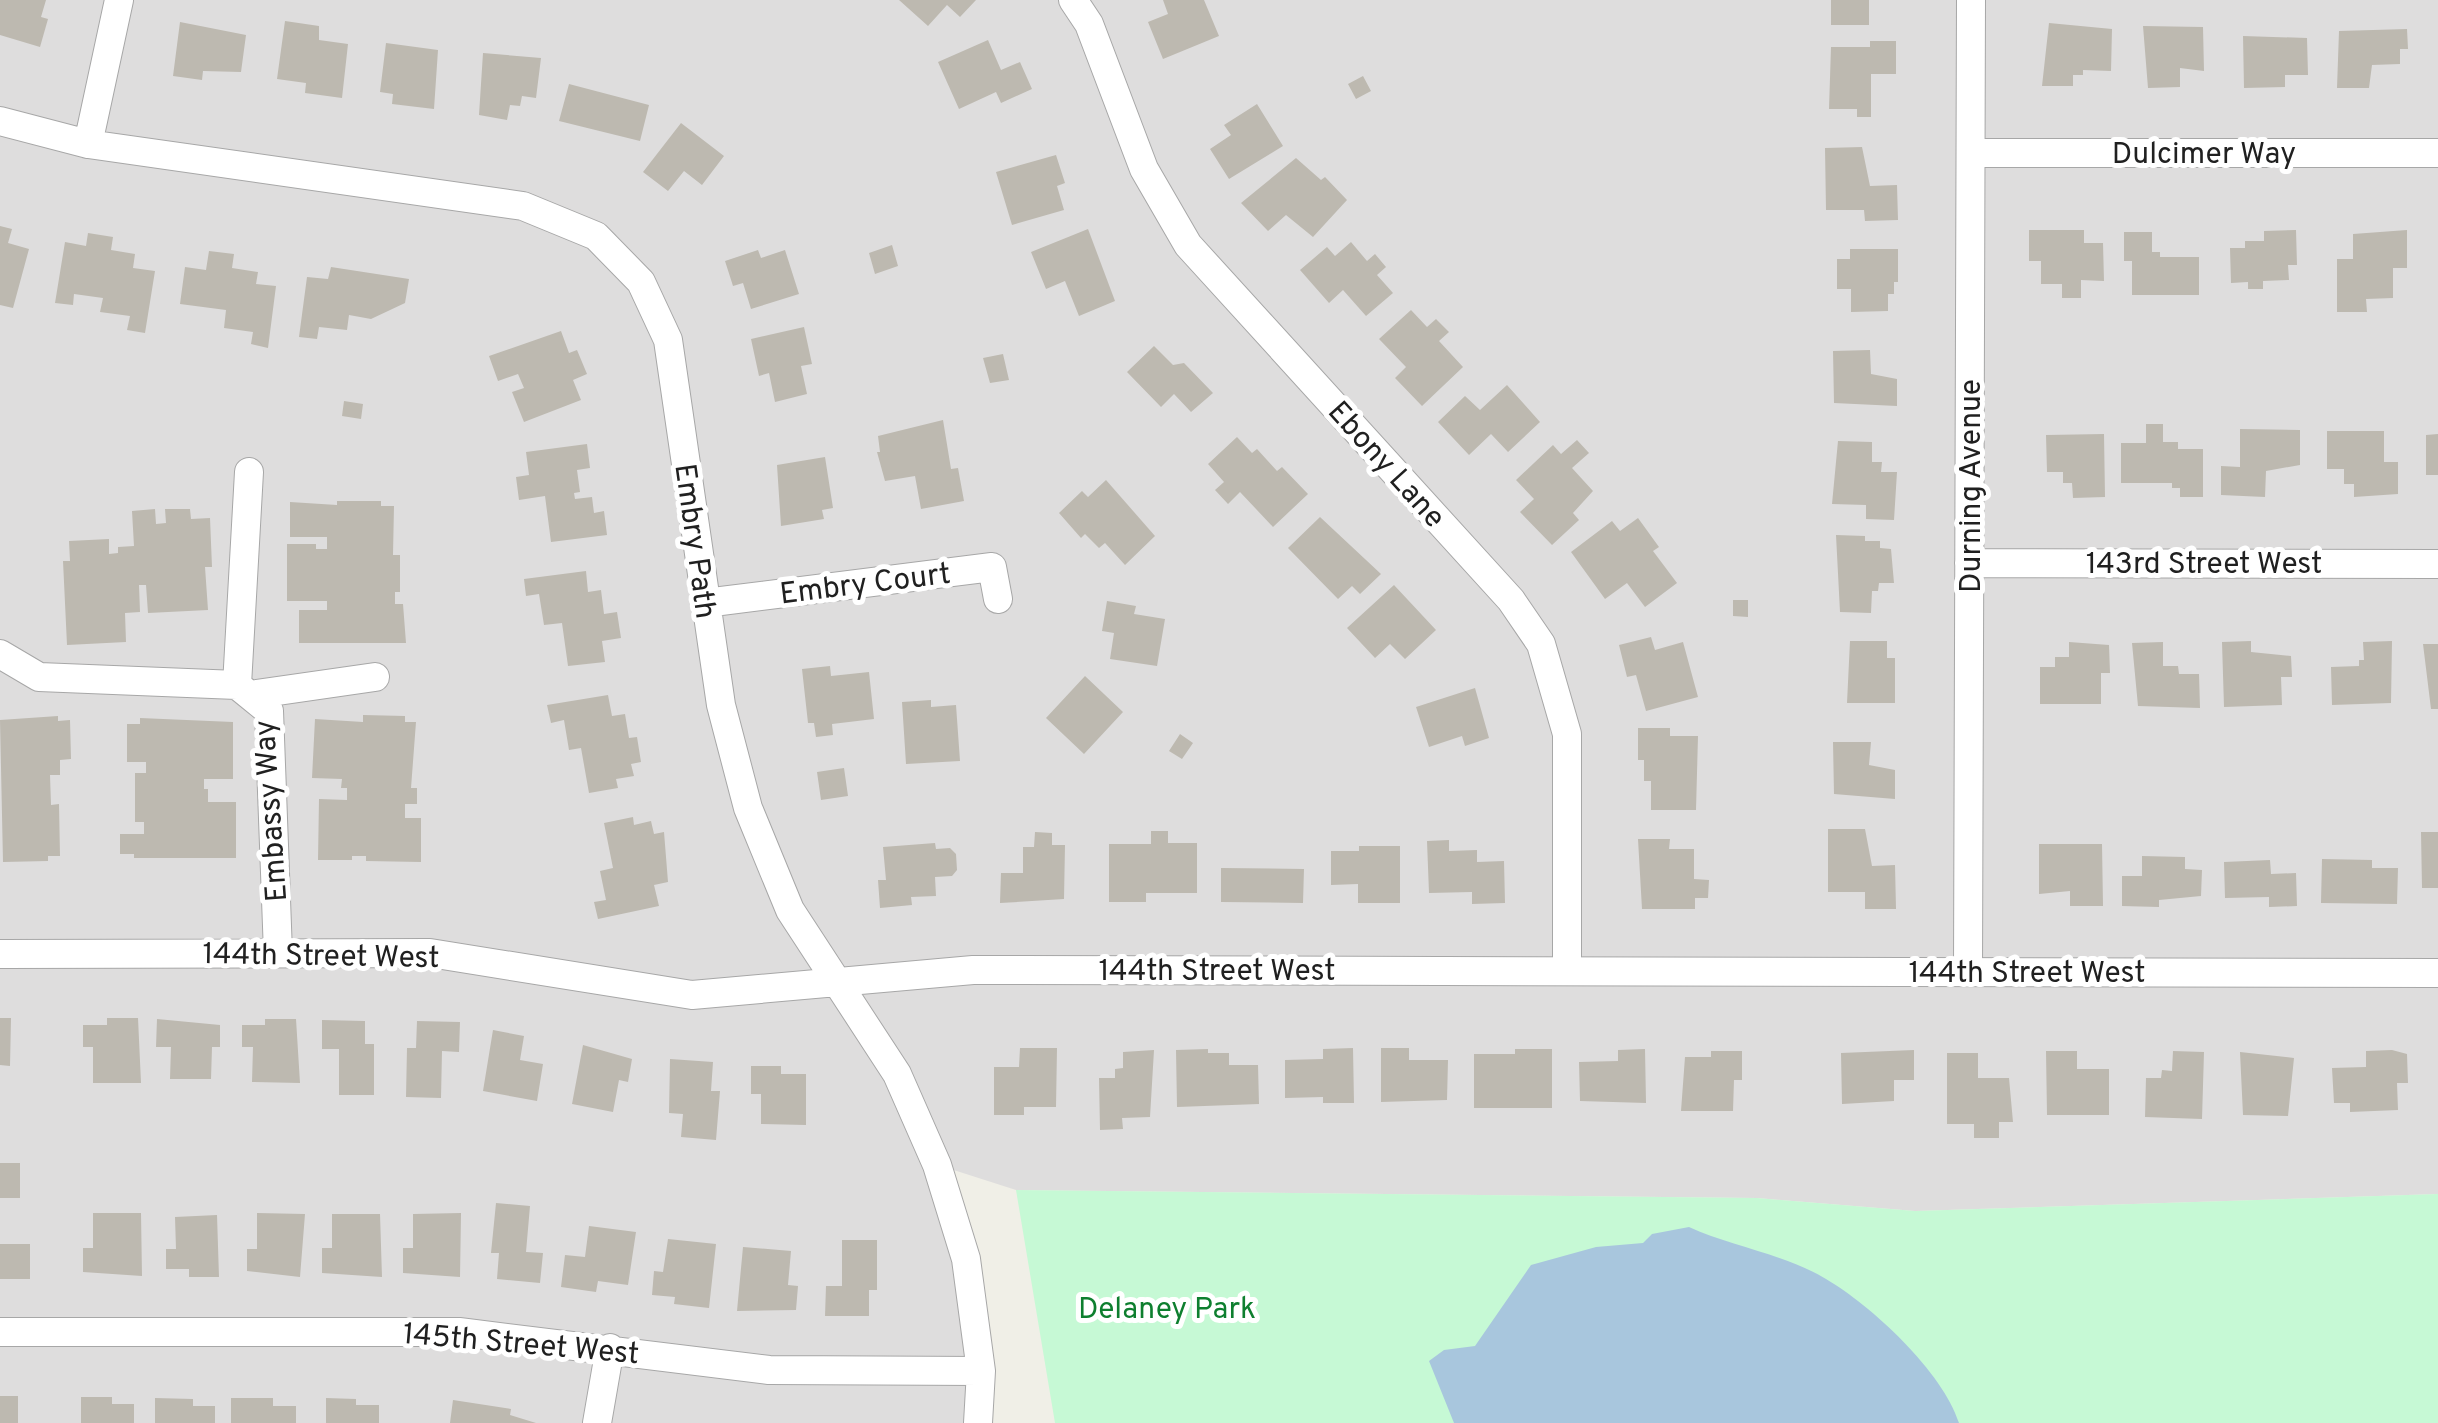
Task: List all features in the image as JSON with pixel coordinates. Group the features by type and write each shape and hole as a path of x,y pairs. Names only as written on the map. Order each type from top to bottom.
{"street":[{"path":"88,144 119,0"},
{"name":"Ebony Lane","path":"1073,0 1089,24 1144,169 1188,245 1511,600 1541,644 1567,734 1567,970"},
{"name":"Durning Avenue","path":"1968,972 1971,0"},
{"name":"Embry Path","path":"0,121 88,144 523,206 596,236 641,282 668,340 721,705 748,808 790,910 897,1074 937,1164 966,1259 981,1372 978,1423"},
{"name":"Dulcimer Way","path":"1971,153 2438,154"},
{"path":"249,472 243,690 375,677"},
{"name":"143rd Street West","path":"1970,562 2438,564"},
{"name":"Embry Court","path":"705,603 992,566 998,599"},
{"name":"Embassy Way","path":"0,654 39,677 243,690 269,710 278,953"},
{"name":"144th Street West","path":"0,954 430,953 692,995 973,970 2438,973"},
{"name":"145th Street West","path":"0,1332 459,1332 769,1370 981,1372"},
{"path":"597,1423 610,1348"}],"shaded area":[{"path":"0,0 2438,0 2438,1194 1915,1211 1757,1198 1016,1190 938,1165 978,1423 0,1423"}],"green space":[{"name":"Delaney Park","path":"1016,1190 1757,1198 1915,1211 2438,1194 2438,1423 1055,1423"}],"water":[{"path":"1689,1227 1810,1270 1844,1291 1884,1323 1922,1362 1951,1403 1959,1423 1454,1423 1429,1361 1444,1350 1475,1346 1531,1265 1596,1247 1643,1243 1652,1234"}],"building":[{"path":"0,0 46,0 41,17 48,19 40,47 0,35"},
{"path":"899,0 976,0 960,17 947,5 928,26"},
{"path":"1163,0 1204,0 1219,36 1163,59 1148,22 1168,14"},
{"path":"1831,0 1869,0 1869,25 1831,25"},
{"path":"285,21 319,26 319,40 348,44 342,98 305,93 306,83 277,79"},
{"path":"180,22 246,35 241,72 203,71 202,80 173,76"},
{"path":"2049,23 2112,29 2111,71 2083,70 2083,75 2073,75 2073,86 2042,86"},
{"path":"2143,26 2203,27 2204,71 2180,68 2180,87 2148,88"},
{"path":"2407,29 2408,49 2400,49 2400,64 2372,65 2369,88 2337,88 2339,31"},
{"path":"2243,36 2307,38 2308,75 2285,75 2285,87 2244,88"},
{"path":"988,40 1001,70 1020,62 1032,89 1001,103 996,92 959,109 938,62"},
{"path":"1870,41 1896,41 1896,74 1871,74 1871,117 1857,117 1857,109 1829,109 1831,47 1870,47"},
{"path":"386,43 438,50 434,109 392,104 393,94 380,92"},
{"path":"483,53 541,58 536,98 522,96 520,106 510,105 507,120 479,115"},
{"path":"1363,76 1371,91 1356,99 1348,84"},
{"path":"569,84 649,105 640,141 559,121"},
{"path":"1257,104 1283,146 1229,179 1210,149 1231,135 1224,125"},
{"path":"681,123 724,156 702,185 684,171 668,191 643,172"},
{"path":"1862,147 1870,186 1897,185 1898,220 1865,221 1864,210 1826,210 1825,148"},
{"path":"1056,155 1065,183 1057,186 1064,210 1012,225 996,172"},
{"path":"1296,158 1321,180 1325,177 1347,200 1313,237 1286,215 1268,231 1241,203"},
{"path":"0,226 12,229 8,243 29,249 13,308 0,305"},
{"path":"1088,229 1115,301 1079,316 1065,281 1046,289 1031,252"},
{"path":"2029,230 2084,230 2084,243 2103,243 2104,281 2081,280 2081,298 2062,298 2062,284 2041,284 2041,261 2029,261"},
{"path":"2296,230 2297,265 2288,265 2289,280 2263,281 2263,289 2248,289 2248,282 2231,283 2230,248 2245,248 2245,241 2264,241 2264,231"},
{"path":"2407,230 2407,268 2393,268 2393,298 2366,299 2367,312 2337,312 2337,259 2353,259 2353,234"},
{"path":"2124,232 2152,232 2152,252 2160,252 2160,257 2199,257 2199,295 2132,295 2132,261 2124,261"},
{"path":"88,233 113,237 111,250 135,254 133,268 155,271 145,333 127,330 130,316 100,312 103,298 74,294 73,305 55,303 65,242 86,246"},
{"path":"1351,242 1367,261 1375,254 1386,267 1377,275 1393,293 1366,316 1343,290 1329,303 1300,270 1327,247 1335,256"},
{"path":"892,245 898,266 875,274 869,253"},
{"path":"1850,249 1898,249 1898,282 1894,282 1894,294 1888,294 1888,311 1851,312 1851,289 1837,289 1837,259 1850,259"},
{"path":"758,250 761,258 785,250 799,294 751,309 743,283 733,286 725,261"},
{"path":"209,251 234,254 232,268 258,272 256,284 276,286 268,348 251,344 253,332 224,328 226,310 180,304 185,267 206,270"},
{"path":"331,267 409,279 405,303 371,319 349,315 347,330 319,327 317,339 299,337 307,277 328,279"},
{"path":"1411,310 1427,327 1436,319 1449,332 1439,341 1463,367 1422,406 1395,378 1406,367 1379,339"},
{"path":"804,327 812,364 801,366 807,394 775,402 769,373 759,376 751,339"},
{"path":"561,331 569,353 577,350 587,374 573,380 581,400 524,422 512,392 524,388 518,374 498,381 489,356"},
{"path":"1154,346 1173,365 1184,363 1213,393 1191,412 1174,394 1161,407 1127,372"},
{"path":"1870,350 1871,374 1897,379 1897,406 1834,403 1833,351"},
{"path":"1003,354 1009,380 990,383 983,358"},
{"path":"1507,385 1540,422 1508,452 1491,434 1469,455 1438,422 1465,396 1480,410"},
{"path":"344,401 363,404 361,419 342,416"},
{"path":"943,420 951,469 958,468 964,501 921,509 915,476 885,481 877,452 878,436"},
{"path":"2146,424 2163,424 2163,442 2178,442 2178,449 2203,449 2203,497 2180,497 2180,488 2172,488 2172,483 2121,483 2121,443 2146,443"},
{"path":"2240,429 2300,430 2300,465 2266,471 2265,497 2221,495 2221,466 2240,467"},
{"path":"2327,431 2384,431 2384,462 2398,462 2398,494 2354,497 2354,484 2344,484 2344,469 2327,469"},
{"path":"2104,434 2105,497 2073,498 2072,483 2063,483 2063,472 2047,472 2046,435"},
{"path":"2438,434 2438,475 2426,475 2426,435"},
{"path":"1237,437 1252,453 1257,449 1277,471 1282,467 1308,494 1273,527 1240,492 1228,504 1215,490 1224,482 1208,464"},
{"path":"1577,440 1589,453 1572,468 1593,491 1573,513 1579,520 1552,545 1520,512 1534,499 1516,480 1553,445 1561,454"},
{"path":"1838,441 1872,442 1872,462 1882,462 1881,472 1897,472 1894,520 1866,519 1866,505 1832,504"},
{"path":"587,444 590,468 577,470 580,492 574,493 575,499 592,497 594,513 604,511 607,535 551,542 545,496 519,500 516,477 529,475 526,452"},
{"path":"825,457 833,508 822,510 824,519 781,526 777,465"},
{"path":"1106,480 1155,536 1125,565 1105,543 1099,548 1085,534 1081,538 1059,513 1082,491 1088,497"},
{"path":"337,501 381,501 381,506 394,506 393,555 400,555 400,592 395,592 395,604 403,604 406,643 299,643 299,610 327,610 327,601 287,601 287,544 316,544 316,549 327,549 327,537 290,537 290,502 337,505"},
{"path":"155,509 156,524 166,523 165,509 190,509 191,519 210,518 212,567 205,567 208,610 148,613 146,585 139,585 140,612 125,613 126,642 67,645 63,561 70,561 69,541 109,539 109,554 118,553 118,547 134,546 132,511"},
{"path":"1320,517 1381,574 1360,594 1352,586 1338,599 1288,548"},
{"path":"1638,518 1659,547 1653,551 1677,583 1645,607 1627,583 1605,599 1571,552 1612,521 1620,531"},
{"path":"1836,535 1865,536 1865,541 1880,541 1880,548 1891,549 1894,583 1879,583 1878,591 1872,591 1871,613 1840,612"},
{"path":"586,571 588,592 601,590 604,614 617,612 621,638 602,641 605,662 568,666 562,623 544,625 539,594 526,596 524,579"},
{"path":"1394,585 1436,630 1405,659 1390,644 1375,658 1347,628"},
{"path":"1733,600 1748,600 1748,617 1733,616"},
{"path":"1107,601 1136,606 1134,614 1165,619 1157,666 1110,659 1114,633 1102,631"},
{"path":"1651,637 1655,650 1683,642 1698,697 1646,711 1636,675 1627,677 1619,645"},
{"path":"1850,641 1887,641 1887,658 1895,658 1895,703 1847,703"},
{"path":"2251,641 2251,652 2291,656 2292,677 2281,677 2282,705 2224,707 2222,642"},
{"path":"2392,641 2391,703 2332,705 2331,667 2359,666 2359,660 2364,660 2363,642"},
{"path":"2069,642 2109,645 2110,673 2101,673 2101,704 2040,704 2040,667 2055,667 2055,657 2069,657"},
{"path":"2163,642 2163,666 2178,666 2179,674 2199,674 2200,708 2138,706 2132,643"},
{"path":"2423,644 2438,644 2438,709 2431,709"},
{"path":"830,666 831,676 869,672 874,719 832,724 833,735 816,737 814,723 808,723 802,669"},
{"path":"1085,676 1123,712 1084,754 1046,718"},
{"path":"1475,688 1489,738 1465,746 1462,736 1429,747 1416,707"},
{"path":"608,695 612,716 625,714 629,738 637,737 641,762 631,764 634,776 616,779 618,788 589,793 581,748 569,750 564,720 551,723 547,705"},
{"path":"931,700 931,707 956,705 960,761 906,764 902,702"},
{"path":"363,715 405,716 405,722 416,722 411,788 417,788 417,804 405,804 405,818 421,818 421,862 366,861 366,856 318,860 319,799 347,800 347,788 341,788 342,779 312,778 315,719 363,722"},
{"path":"58,716 58,721 70,720 71,759 60,760 60,775 50,775 51,805 59,804 60,856 48,856 48,861 3,862 0,720"},
{"path":"140,718 233,722 233,779 204,779 204,789 208,789 208,802 236,802 236,858 134,858 134,854 120,854 120,834 144,834 144,822 135,822 135,773 146,773 146,762 127,762 127,724 140,724"},
{"path":"1638,728 1670,728 1670,736 1698,736 1696,810 1651,810 1651,781 1644,781 1644,760 1638,760"},
{"path":"1180,734 1193,743 1182,759 1169,751"},
{"path":"1833,742 1871,742 1869,765 1895,770 1895,799 1834,794"},
{"path":"844,768 848,796 821,800 817,772"},
{"path":"633,817 634,825 651,821 654,834 664,832 668,882 654,885 659,906 598,919 594,902 606,900 600,871 613,868 604,823"},
{"path":"1828,829 1865,829 1872,866 1895,865 1896,909 1865,909 1865,892 1828,892"},
{"path":"1151,831 1168,831 1168,843 1197,843 1197,893 1146,893 1146,902 1109,902 1109,844 1151,844"},
{"path":"1035,832 1052,833 1052,845 1065,845 1064,899 1000,903 1001,873 1023,873 1023,847 1034,847"},
{"path":"2421,832 2438,832 2438,888 2422,888"},
{"path":"1638,839 1670,839 1669,849 1694,849 1694,879 1709,880 1708,898 1695,898 1695,909 1642,909"},
{"path":"1449,840 1449,851 1477,850 1477,862 1504,861 1505,903 1472,904 1472,892 1429,893 1427,841"},
{"path":"935,843 936,849 950,848 956,854 957,870 952,876 935,877 936,896 911,897 912,905 880,908 878,880 886,880 883,847"},
{"path":"2039,844 2102,844 2103,906 2070,906 2070,891 2039,894"},
{"path":"1359,846 1400,846 1400,903 1358,903 1358,884 1331,885 1331,851 1359,851"},
{"path":"2142,856 2185,857 2185,869 2202,870 2201,896 2159,900 2159,907 2122,906 2122,876 2142,876"},
{"path":"2322,859 2372,860 2372,868 2398,868 2397,904 2321,903"},
{"path":"2270,860 2271,874 2296,873 2297,906 2269,907 2269,897 2225,898 2224,862"},
{"path":"1221,868 1304,869 1303,903 1221,902"},
{"path":"0,1018 11,1018 10,1066 0,1065"},
{"path":"107,1018 138,1018 141,1083 93,1083 93,1047 83,1047 83,1025 107,1025"},
{"path":"157,1019 220,1025 220,1047 212,1047 211,1079 170,1079 171,1047 156,1047"},
{"path":"265,1019 296,1019 300,1083 252,1082 253,1047 242,1047 242,1025 265,1025"},
{"path":"322,1020 365,1021 365,1044 374,1044 374,1095 339,1095 339,1049 322,1049"},
{"path":"417,1021 460,1022 459,1052 442,1051 441,1098 406,1097 407,1048 416,1048"},
{"path":"493,1030 524,1036 520,1060 543,1064 537,1101 483,1091"},
{"path":"583,1045 632,1059 628,1082 619,1080 613,1112 572,1104"},
{"path":"1020,1048 1057,1048 1056,1107 1024,1107 1024,1115 994,1115 994,1067 1019,1067"},
{"path":"1353,1048 1354,1103 1323,1103 1323,1097 1285,1098 1285,1060 1323,1059 1323,1049"},
{"path":"1381,1048 1409,1048 1409,1060 1448,1060 1447,1100 1381,1102"},
{"path":"1208,1049 1208,1053 1229,1053 1229,1065 1258,1065 1259,1104 1177,1107 1176,1050"},
{"path":"1515,1049 1552,1049 1552,1108 1474,1108 1474,1054 1515,1054"},
{"path":"1645,1049 1646,1103 1580,1101 1579,1062 1618,1061 1618,1050"},
{"path":"1154,1050 1150,1117 1122,1118 1123,1129 1100,1130 1099,1078 1115,1078 1115,1069 1123,1068 1123,1052"},
{"path":"1914,1050 1914,1080 1894,1080 1894,1101 1842,1104 1841,1053"},
{"path":"1711,1051 1742,1051 1742,1080 1734,1080 1733,1111 1681,1111 1685,1057 1711,1057"},
{"path":"2046,1051 2077,1051 2077,1069 2109,1069 2109,1115 2047,1115"},
{"path":"2173,1051 2204,1052 2202,1119 2145,1117 2146,1078 2161,1078 2162,1070 2172,1071"},
{"path":"2366,1051 2407,1054 2408,1083 2397,1083 2398,1110 2350,1112 2350,1103 2334,1103 2332,1068 2366,1067"},
{"path":"2240,1052 2294,1058 2288,1116 2243,1115"},
{"path":"1947,1053 1978,1053 1978,1078 2009,1078 2013,1122 1999,1122 1999,1138 1974,1138 1974,1124 1947,1124"},
{"path":"670,1059 713,1062 711,1091 720,1091 716,1140 681,1137 683,1114 669,1113"},
{"path":"751,1066 781,1066 781,1074 806,1074 806,1125 761,1124 761,1094 751,1094"},
{"path":"0,1163 20,1163 20,1198 0,1198"},
{"path":"496,1203 530,1206 526,1252 543,1253 540,1283 497,1279 499,1253 491,1253"},
{"path":"93,1213 141,1213 142,1276 83,1272 83,1248 93,1248"},
{"path":"257,1213 305,1214 300,1277 247,1271 247,1249 257,1249"},
{"path":"461,1213 460,1277 403,1273 403,1248 413,1248 413,1214"},
{"path":"332,1214 380,1214 382,1277 322,1273 322,1248 332,1248"},
{"path":"217,1215 219,1277 189,1277 189,1269 166,1269 166,1249 176,1249 175,1217"},
{"path":"589,1226 636,1232 628,1285 598,1281 596,1292 561,1287 565,1255 585,1257"},
{"path":"668,1239 716,1244 709,1308 674,1304 675,1297 652,1295 654,1271 663,1272"},
{"path":"842,1240 877,1240 877,1290 869,1290 869,1316 825,1316 826,1286 842,1286"},
{"path":"0,1244 30,1244 30,1279 0,1279"},
{"path":"743,1247 791,1251 788,1285 798,1286 796,1310 737,1311"},
{"path":"0,1396 18,1396 18,1423 0,1423"},
{"path":"81,1397 112,1397 112,1404 134,1404 134,1423 81,1423"},
{"path":"155,1398 193,1399 193,1406 215,1406 215,1423 155,1423"},
{"path":"231,1398 273,1398 273,1406 296,1406 296,1423 231,1423"},
{"path":"326,1398 356,1399 356,1405 379,1405 379,1423 326,1423"},
{"path":"453,1400 511,1409 510,1415 536,1423 450,1423"}]}
